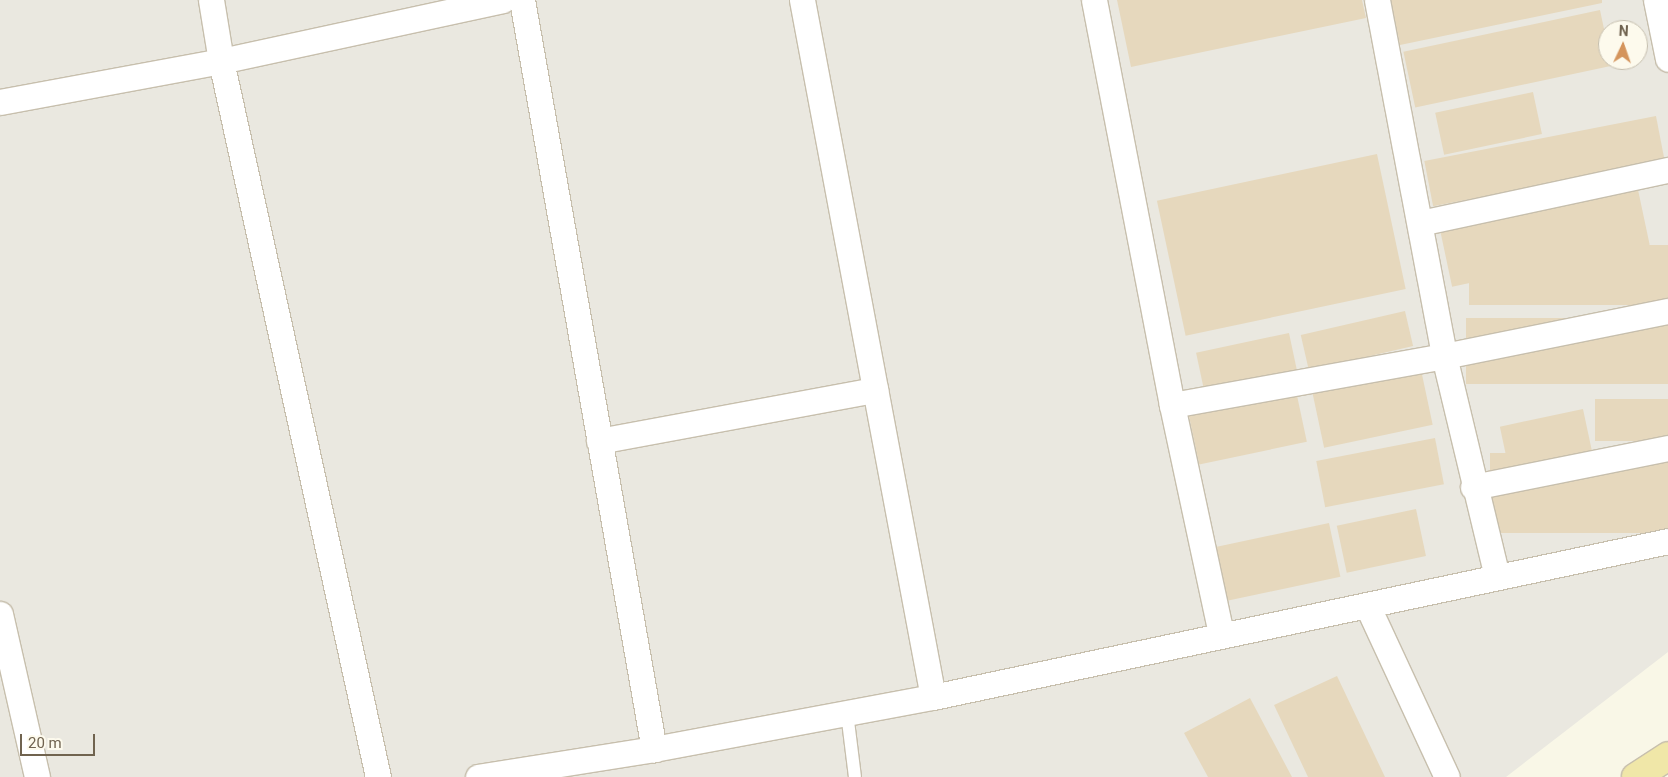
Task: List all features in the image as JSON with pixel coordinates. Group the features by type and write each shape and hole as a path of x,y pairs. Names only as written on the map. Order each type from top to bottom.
{"main road":[{"path":"1636,777 1668,756"}],"street":[{"path":"211,0 221,60 378,777"},
{"path":"0,102 221,60 502,0"},
{"path":"522,0 654,749"},
{"path":"802,0 933,697"},
{"path":"1094,0 1172,405 1220,634"},
{"path":"1377,0 1444,356 1472,486 1497,576"},
{"path":"1656,0 1668,59"},
{"path":"1420,223 1668,170"},
{"path":"1172,405 1444,356 1668,311"},
{"path":"599,441 875,390"},
{"path":"1472,486 1668,448"},
{"path":"478,777 654,749 933,697 1220,634 1368,607 1497,576 1668,540"},
{"path":"1368,607 1447,777"},
{"path":"0,614 37,777"}],"lane":[{"path":"847,713 855,777"}],"shaded area":[{"path":"0,0 1668,0 1668,652 1506,777 0,777"}],"building":[{"path":"1117,0 1362,0 1366,18 1131,67"},
{"path":"1391,0 1602,0 1602,3 1400,45"},
{"path":"1600,10 1602,20 1598,20 1598,69 1415,108 1403,52"},
{"path":"1533,92 1542,134 1444,155 1435,113"},
{"path":"1656,116 1665,161 1433,206 1424,161"},
{"path":"1377,154 1406,289 1186,336 1157,201"},
{"path":"1637,185 1650,245 1452,287 1439,227"},
{"path":"1469,245 1668,245 1668,305 1469,305"},
{"path":"1405,311 1413,346 1309,370 1301,335"},
{"path":"1466,318 1668,318 1668,384 1466,384"},
{"path":"1289,333 1298,374 1205,394 1196,353"},
{"path":"1420,365 1433,425 1324,448 1311,388"},
{"path":"1295,386 1307,442 1199,465 1187,409"},
{"path":"1595,399 1668,399 1668,441 1595,441"},
{"path":"1583,409 1592,451 1509,469 1500,427"},
{"path":"1435,438 1444,484 1325,507 1316,461"},
{"path":"1490,453 1668,453 1668,533 1490,533"},
{"path":"1416,509 1426,556 1347,573 1337,526"},
{"path":"1329,523 1340,577 1220,602 1209,549"},
{"path":"1337,676 1385,777 1308,777 1274,705"},
{"path":"1250,698 1292,777 1208,777 1184,733"}]}
